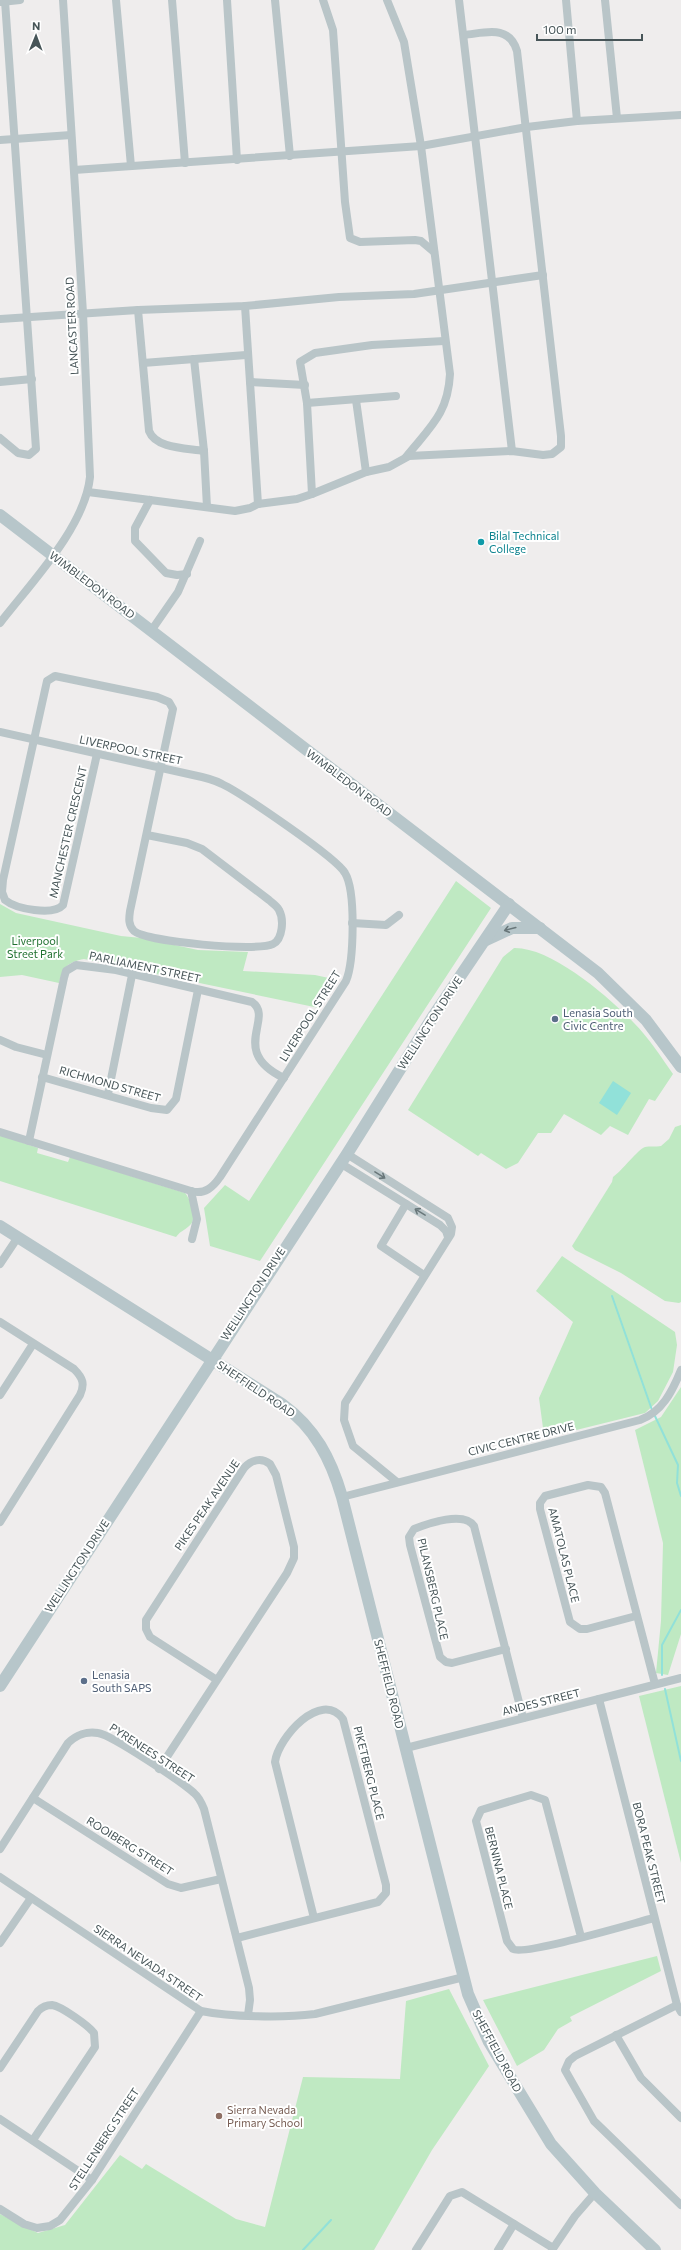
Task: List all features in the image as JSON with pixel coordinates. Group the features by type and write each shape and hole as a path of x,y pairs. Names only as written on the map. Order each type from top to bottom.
{"street":[{"path":"0,438 18,453 32,454 36,449 32,379 2,2 20,0"},
{"name":"LANCASTER ROAD","path":"0,623 52,555 74,523 88,492 90,466 83,313 74,170 70,135 64,0"},
{"path":"116,0 131,166"},
{"path":"172,0 184,163"},
{"path":"227,0 237,160"},
{"path":"275,0 290,156"},
{"path":"323,0 333,30 348,232 350,238 356,241 367,242 422,241 434,252"},
{"path":"88,492 235,511 250,508 258,504 297,499 366,472 389,467 406,457 437,419 448,396 450,374 444,341 440,289 421,146 404,42 387,0"},
{"path":"459,0 512,451"},
{"path":"566,0 578,121"},
{"path":"605,0 616,118"},
{"path":"406,457 512,451 543,455 552,454 561,447 527,127 515,43 505,34 493,32 464,35"},
{"path":"74,170 342,153 421,146 527,127 616,118 681,115"},
{"path":"0,140 70,135"},
{"path":"0,319 138,310 245,306 339,297 414,294 543,275"},
{"path":"245,306 246,355 250,382 258,504"},
{"path":"138,310 149,431 151,436 163,444 204,451"},
{"path":"312,494 307,403 300,362 311,354 372,345 444,341"},
{"path":"143,362 246,355"},
{"path":"194,359 204,451 207,507"},
{"path":"0,382 32,379"},
{"path":"250,382 305,385"},
{"path":"307,403 396,396"},
{"path":"356,400 366,472"},
{"path":"150,500 135,528 135,540 166,573 177,575 187,574"},
{"name":"WIMBLEDON ROAD","path":"0,515 598,973 626,998 656,1031 681,1067"},
{"path":"151,630 171,604 187,574 200,541"},
{"path":"33,739 47,681 52,676 144,694 164,700 171,705 173,709 130,911 129,922 133,930 144,936 207,945 260,947 271,945 278,940 281,929 281,916 278,908 269,900 202,849 187,843 147,835"},
{"name":"LIVERPOOL STREET","path":"0,732 160,768 223,784 334,861 345,871 348,879 352,923 350,970 346,981 217,1181 204,1192 191,1191 0,1132"},
{"name":"MANCHESTER CRESCENT","path":"33,739 2,887 4,900 15,905 46,912 56,911 63,905 97,754"},
{"name":"WELLINGTON DRIVE","path":"0,1686 343,1158 434,1015 509,904"},
{"path":"352,923 386,925 399,916"},
{"path":"484,942 500,932 512,928 540,928"},
{"name":"PARLIAMENT STREET","path":"29,1141 64,978 70,967 82,964 247,1000 256,1005 259,1014 255,1042 256,1054 268,1070 284,1078"},
{"path":"108,1094 132,975"},
{"name":"RICHMOND STREET","path":"42,1077 108,1094 160,1110 166,1110 176,1099 198,990"},
{"path":"0,1040 16,1047 47,1054"},
{"path":"343,1158 406,1191 448,1218 452,1227 448,1237 347,1400 344,1408 344,1420 353,1446 397,1482"},
{"path":"343,1158 403,1203 440,1225 446,1231 448,1237"},
{"path":"191,1191 197,1219 192,1239"},
{"path":"406,1191 403,1203 382,1246 424,1275"},
{"name":"SHEFFIELD ROAD","path":"0,1226 282,1404 311,1430 327,1453 342,1497 464,1977 478,2019 532,2116 551,2144 595,2193 655,2250"},
{"path":"0,1264 18,1236"},
{"path":"0,1322 32,1344 74,1369 81,1376 83,1384 80,1395 0,1522"},
{"path":"0,1395 32,1344"},
{"name":"CIVIC CENTRE DRIVE","path":"342,1497 653,1415 668,1396 681,1370"},
{"name":"PIKES PEAK AVENUE","path":"159,1769 217,1680 287,1572 294,1558 294,1547 276,1475 270,1464 261,1460 252,1461 244,1468 146,1620 146,1629 150,1637 217,1680"},
{"name":"AMATOLAS PLACE","path":"636,1616 587,1629 580,1629 570,1622 540,1508 540,1503 545,1496 588,1485 597,1486 603,1489 655,1684"},
{"name":"PILANSBERG PLACE","path":"506,1649 452,1663 446,1662 440,1657 410,1545 409,1537 414,1529 456,1518 462,1518 472,1523 506,1649 523,1718"},
{"name":"ANDES STREET","path":"406,1748 681,1678"},
{"name":"BORA PEAK STREET","path":"598,1699 654,1918 679,2008"},
{"name":"PIKETBERG PLACE","path":"238,1938 378,1902 386,1890 343,1719 336,1712 331,1711 307,1716 299,1721 280,1747 275,1762 314,1918"},
{"name":"PYRENEES STREET","path":"0,1849 68,1743 81,1734 93,1732 104,1734 159,1769 195,1794 204,1809 221,1879 238,1938 250,1994 248,2015"},
{"name":"BERNINA PLACE","path":"581,1937 545,1800 531,1795 481,1810 476,1821 508,1945 516,1951 524,1951 581,1937 654,1918"},
{"name":"ROOIBERG STREET","path":"33,1798 168,1884 181,1888 221,1879"},
{"name":"SIERRA NEVADA STREET","path":"0,1877 201,2011 225,2015 300,2016 323,2013 464,1977"},
{"path":"0,1943 31,1898"},
{"path":"0,2068 38,2011 45,2006 57,2007 87,2026 94,2033 95,2047 33,2140"},
{"path":"679,2008 616,2035 575,2056 568,2063 565,2072 594,2121 681,2205"},
{"name":"STELLENBERG STREET","path":"0,2209 30,2227 37,2228 50,2226 60,2220 71,2209 92,2180 201,2011"},
{"path":"616,2035 641,2078 681,2118"},
{"path":"0,2119 92,2180"},
{"path":"416,2250 450,2196 457,2192 467,2194 553,2249 575,2216 595,2193"},
{"path":"498,2250 514,2224"}],"green space":[{"path":"456,881 491,908 260,1261 210,1246 204,1208 225,1185 249,1201"},
{"name":"Liverpool Street Park","path":"0,904 16,913 121,936 142,938 198,950 248,952 243,971 315,975 338,980 319,1008 84,959 67,966 62,973 59,983 22,975 0,977"},
{"path":"514,948 529,950 545,956 561,964 594,987 623,1012 639,1029 655,1048 673,1074 655,1101 649,1099 628,1135 610,1126 601,1135 564,1114 551,1133 538,1133 518,1163 506,1169 481,1153 478,1156 408,1110 503,957"},
{"path":"681,1125 681,1302 679,1303 665,1301 621,1273 575,1250 572,1246 612,1182 613,1177 642,1149 645,1147 661,1146 669,1139 675,1127"},
{"path":"0,1135 38,1148 37,1153 68,1162 70,1157 185,1193 192,1208 193,1221 176,1237 0,1181"},
{"path":"562,1256 675,1332 677,1345 673,1372 658,1401 645,1413 548,1437 543,1428 539,1398 573,1322 536,1291"},
{"path":"681,1387 681,1634 668,1675 656,1673 661,1621 663,1543 635,1430 661,1417"},
{"path":"681,1686 681,1863 639,1696"},
{"path":"657,1956 661,1971 570,2017 572,2021 558,2029 544,2050 517,2066 483,2000"},
{"path":"449,1989 489,2066 432,2150 374,2250 0,2250 0,2214 38,2233 65,2225 120,2155 142,2169 146,2164 236,2219 265,2227 303,2077 400,2079 406,2001"}],"water":[{"path":"613,1081 631,1093 617,1115 599,1103"}],"waterway":[{"path":"612,1296 652,1410"},
{"path":"654,1414 678,1465 677,1483 681,1496"},
{"path":"662,1675 662,1645 681,1610"},
{"path":"665,1689 681,1761"},
{"path":"303,2250 331,2220"}],"place":[{"name":"Bilal Technical College","path":"481,542"},
{"name":"Lenasia South Civic Centre","path":"555,1019"},
{"name":"Lenasia South SAPS","path":"84,1681"},
{"name":"Sierra Nevada Primary School","path":"219,2116"}]}
